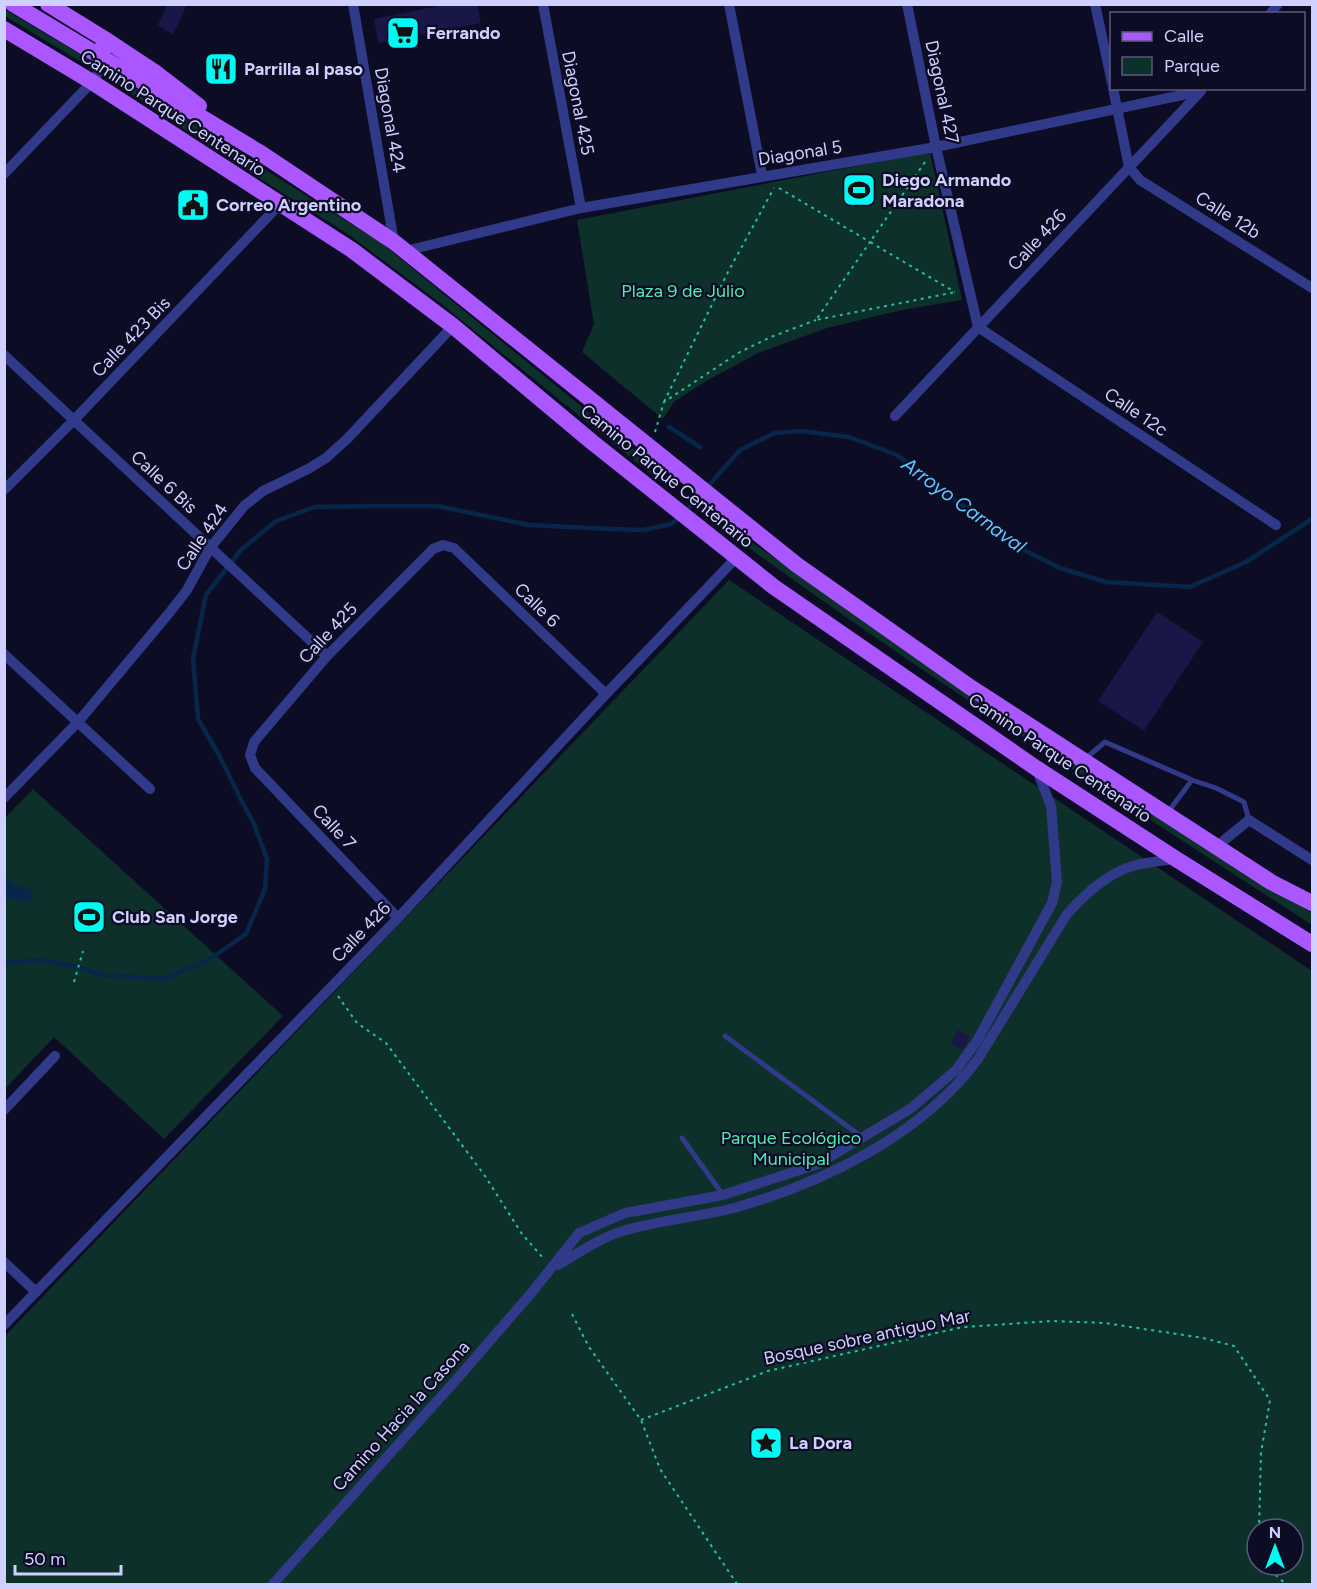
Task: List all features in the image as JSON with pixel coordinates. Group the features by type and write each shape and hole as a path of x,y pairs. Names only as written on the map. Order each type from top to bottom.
{"main road":[{"name":"Camino Parque Centenario","path":"13,4 259,152 399,247 797,565 970,687 1272,882 1312,903"},
{"path":"48,4 156,73 259,152"},
{"name":"Camino Parque Centenario","path":"4,28 92,82 279,205 352,250 453,326 774,587 1036,768 1312,944"},
{"path":"103,38 106,61"}],"street":[{"name":"Diagonal 424","path":"353,4 399,247"},
{"name":"Diagonal 425","path":"543,4 581,208"},
{"path":"729,4 762,175"},
{"name":"Diagonal 427","path":"907,4 936,147 978,327"},
{"path":"1095,4 1110,74"},
{"path":"4,174 92,82 106,61"},
{"path":"1113,90 1129,167"},
{"name":"Diagonal 5","path":"399,247 581,208 762,175 936,147 1202,90"},
{"name":"Calle 426","path":"895,416 1202,90"},
{"name":"Calle 12b","path":"1129,167 1140,180 1312,288"},
{"name":"Calle 423 Bis","path":"4,490 279,205"},
{"name":"Calle 424","path":"4,798 78,722 187,590 244,506 263,491 326,458 347,439 453,326"},
{"name":"Calle 12c","path":"978,327 1276,525"},
{"name":"Calle 6 Bis","path":"4,356 327,656"},
{"name":"Calle 425","path":"250,755 254,742 327,656 433,549 443,545"},
{"name":"Calle 6","path":"443,545 454,548 606,694"},
{"name":"Calle 426","path":"4,1325 398,918 737,557"},
{"path":"4,654 150,789"},
{"name":"Calle 7","path":"250,755 255,768 398,918"},
{"path":"982,1043 1052,903 1057,882 1051,806 1036,768"},
{"path":"1217,846 1249,820 1312,860"},
{"path":"973,1056 1067,914 1080,899 1097,885 1131,867 1176,859"},
{"path":"4,1110 56,1056"},
{"name":"Camino Hacia la Casona","path":"552,1268 598,1241 625,1230 740,1205 819,1179 918,1121 964,1078 973,1056"},
{"name":"Camino Hacia la Casona","path":"273,1584 456,1380 579,1233 625,1213 728,1193 818,1164 910,1109 973,1056"},
{"path":"860,1140 864,1154"},
{"path":"728,1193 740,1205"},
{"path":"4,1262 36,1292"}],"lane":[{"path":"1084,760 1105,742 1244,802 1249,820"},
{"path":"1167,813 1192,780"},
{"path":"725,1036 860,1140"},
{"path":"682,1138 728,1193"}],"path":[{"path":"916,160 928,158"},
{"path":"928,158 930,169"},
{"path":"816,320 928,158"},
{"path":"650,447 664,402 758,214 776,186 787,184"},
{"path":"776,186 956,293"},
{"path":"954,281 956,293"},
{"path":"664,402 740,352 816,320 969,290"},
{"path":"74,982 83,951"},
{"path":"330,987 345,1003 357,1023 386,1043 485,1176 522,1234 552,1268"},
{"path":"572,1314 590,1347 641,1420 660,1469 737,1584"},
{"name":"Bosque sobre antiguo Mar","path":"641,1420 768,1371 963,1327 1052,1321 1105,1323 1203,1338 1234,1346 1270,1400 1261,1453 1259,1517"}],"green space":[{"path":"4,9 90,60 86,65 5,16"},
{"path":"110,72 380,242 669,478 662,483 439,302 345,232 238,165 106,77"},
{"name":"Plaza 9 de Julio","path":"930,152 962,300 902,310 827,328 758,353 674,402 663,419 582,352 594,324 577,220"},
{"path":"725,524 1046,744 1199,844 1312,913 1312,925 938,680 790,578 718,525"},
{"name":"Parque Ecológico Municipal","path":"729,580 1312,971 1312,1584 5,1584 4,1337"},
{"name":"Club San Jorge","path":"33,789 283,1016 164,1139 54,1037 5,1089 5,818"}],"water":[{"path":"5,874 14,885 29,887 33,898 16,901 5,897"}],"building":[{"path":"167,4 187,4 173,35 158,25"},
{"name":"Ferrando","path":"448,4 477,4 481,23 378,43 374,19"},
{"name":"Correo Argentino","path":"196,189 209,201 191,222 178,210"},
{"path":"1157,612 1203,642 1144,731 1098,701"},
{"path":"958,1030 970,1037 962,1050 951,1043"}],"waterway":[{"path":"669,427 700,447"},
{"name":"Arroyo Carnaval","path":"686,511 740,450 775,433 801,431 849,437 897,455 1014,545 1060,568 1106,582 1190,587 1246,562 1312,519"},
{"name":"Arroyo Carnaval","path":"4,963 43,960 78,967 102,975 165,979 210,959 246,934 265,889 267,859 254,824 198,719 193,658 206,595 241,550 276,521 315,507 376,506 437,506 529,525 610,529 644,530 671,524 680,517"}],"place":[{"name":"Ferrando","path":"403,33"},
{"name":"Parrilla al paso","path":"221,69"},
{"name":"Diego Armando Maradona","path":"859,190"},
{"name":"Correo Argentino","path":"193,205"},
{"name":"Club San Jorge","path":"89,917"},
{"name":"La Dora","path":"766,1443"}]}
